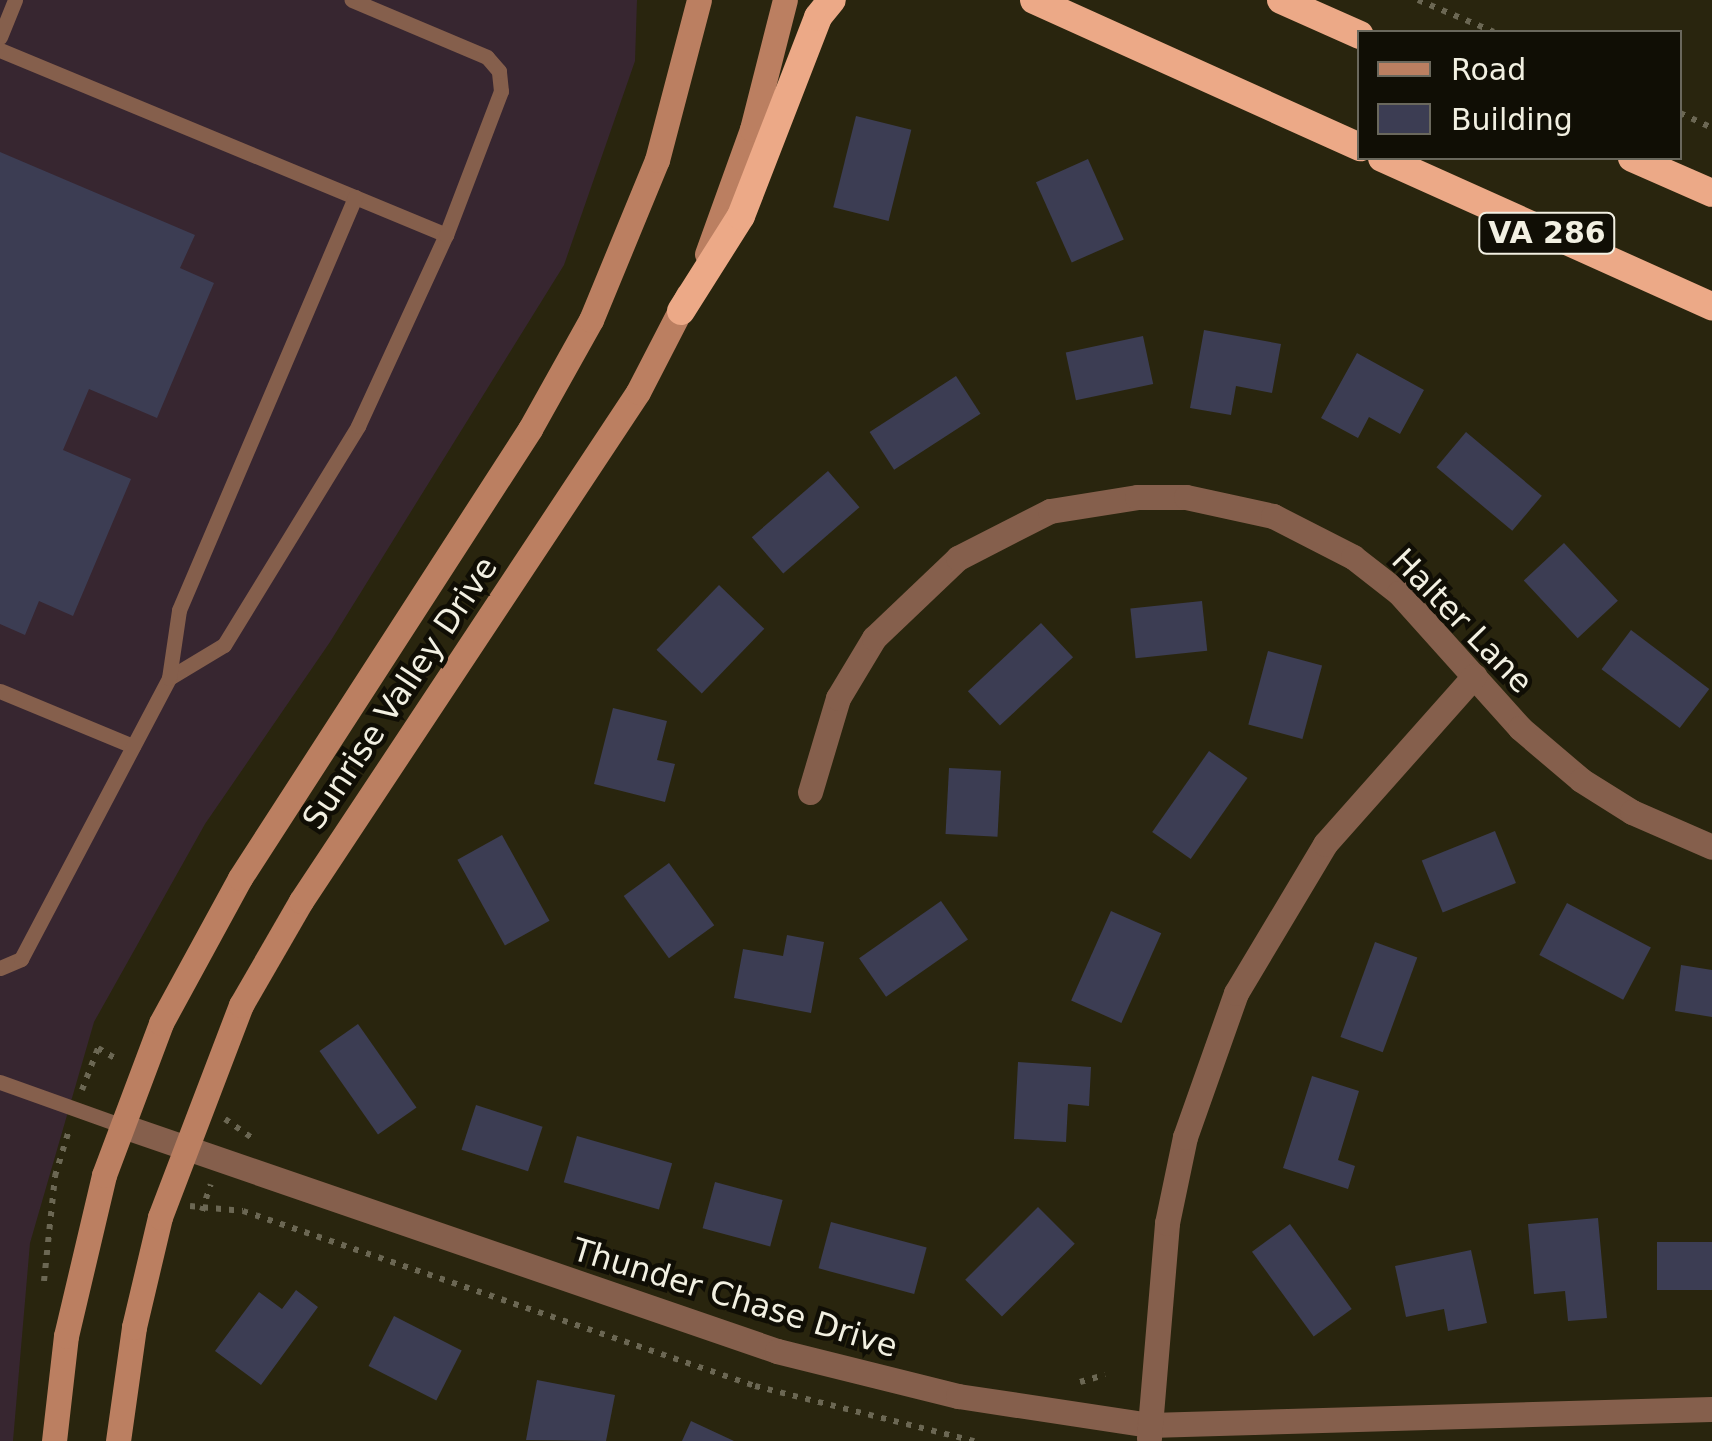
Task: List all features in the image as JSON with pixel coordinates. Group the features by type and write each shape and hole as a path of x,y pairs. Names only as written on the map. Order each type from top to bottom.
{"highway":[{"path":"682,311 741,216 818,17 832,0"},
{"path":"1034,0 1357,146"},
{"path":"1281,0 1357,34"},
{"name":"VA 286","path":"1386,160 1712,306"},
{"path":"1636,160 1712,194"}],"main road":[{"name":"Sunrise Valley Drive","path":"54,1441 70,1316 120,1125 214,921 530,429 591,320 657,160 699,0"},
{"name":"Sunrise Valley Drive","path":"118,1441 147,1266 182,1150 242,1006 302,901 576,489 682,311 752,129 785,0"}],"street":[{"name":"Halter Lane","path":"810,792 838,698 874,638 917,591 1004,531 1078,506 1186,497 1235,505 1310,532 1399,593 1520,728 1581,780 1632,812 1712,847"},
{"path":"1149,1433 1167,1223 1185,1137 1236,993 1325,844 1474,676"},
{"name":"Thunder Chase Drive","path":"120,1125 182,1150 777,1351 958,1396 1149,1433 1712,1410"}],"lane":[{"path":"0,37 15,0"},
{"path":"169,678 224,645 385,377 446,236 501,91 499,72 486,57 352,0"},
{"path":"0,50 446,236"},
{"path":"0,968 21,959 169,678 179,610 355,197"},
{"path":"0,691 133,746"},
{"path":"4,1087 120,1125"}],"path":[{"path":"1418,0 1489,30"},
{"path":"1682,115 1712,128"},
{"path":"232,1122 256,1141"},
{"path":"44,1281 55,1176"},
{"path":"202,1211 243,1212 755,1386 974,1441"},
{"path":"1066,1383 1105,1375"}],"shaded area":[{"path":"0,0 637,0 635,61 564,265 330,642 205,824 94,1022 30,1243 13,1441 0,1441"}],"building":[{"path":"856,116 911,130 889,221 833,207"},
{"path":"0,152 195,235 180,268 214,283 157,418 89,389 63,450 131,479 73,616 39,601 25,635 0,624"},
{"path":"1088,159 1124,239 1072,263 1036,182"},
{"path":"1204,330 1281,344 1272,393 1236,386 1231,415 1190,408"},
{"path":"1143,336 1153,384 1076,400 1066,352"},
{"path":"1357,353 1424,390 1400,434 1369,417 1358,438 1321,418"},
{"path":"956,376 981,414 894,470 870,432"},
{"path":"1466,432 1542,496 1512,531 1436,467"},
{"path":"828,471 859,507 783,573 752,537"},
{"path":"1564,543 1618,601 1578,638 1524,581"},
{"path":"719,585 764,629 702,694 656,650"},
{"path":"1202,601 1207,651 1136,658 1130,609"},
{"path":"1041,623 1073,657 1000,726 968,691"},
{"path":"1631,630 1709,689 1680,728 1602,669"},
{"path":"1268,651 1322,665 1302,739 1248,724"},
{"path":"613,708 667,721 657,760 675,764 665,802 594,784"},
{"path":"1209,751 1248,778 1191,859 1152,832"},
{"path":"949,768 1001,771 997,837 946,834"},
{"path":"1495,831 1516,883 1443,913 1422,861"},
{"path":"502,835 550,921 505,945 457,860"},
{"path":"669,863 714,925 669,958 624,896"},
{"path":"941,901 968,940 886,997 859,958"},
{"path":"1567,903 1651,948 1623,1000 1539,955"},
{"path":"1111,911 1161,933 1121,1023 1071,1001"},
{"path":"787,935 824,942 811,1013 734,998 743,949 783,956"},
{"path":"1375,942 1417,957 1383,1052 1340,1037"},
{"path":"1681,965 1712,970 1712,1017 1675,1011"},
{"path":"358,1024 417,1108 378,1135 319,1051"},
{"path":"1018,1062 1091,1067 1089,1106 1068,1104 1066,1142 1014,1139"},
{"path":"1312,1076 1359,1091 1338,1160 1355,1166 1348,1189 1283,1168"},
{"path":"476,1105 543,1127 528,1171 461,1150"},
{"path":"577,1136 672,1163 659,1209 564,1182"},
{"path":"715,1182 783,1200 770,1246 703,1228"},
{"path":"1038,1207 1075,1244 1002,1317 965,1280"},
{"path":"1598,1218 1607,1318 1568,1321 1565,1291 1534,1294 1528,1224"},
{"path":"831,1222 927,1248 914,1294 819,1268"},
{"path":"1290,1224 1352,1309 1314,1337 1252,1252"},
{"path":"1657,1242 1712,1242 1712,1290 1657,1290"},
{"path":"1471,1250 1487,1323 1448,1331 1444,1309 1406,1317 1395,1266"},
{"path":"296,1290 318,1307 261,1385 215,1351 259,1292 282,1309"},
{"path":"394,1316 462,1351 436,1400 369,1366"},
{"path":"537,1380 615,1395 606,1441 526,1440"},
{"path":"691,1421 734,1441 682,1441"}]}
